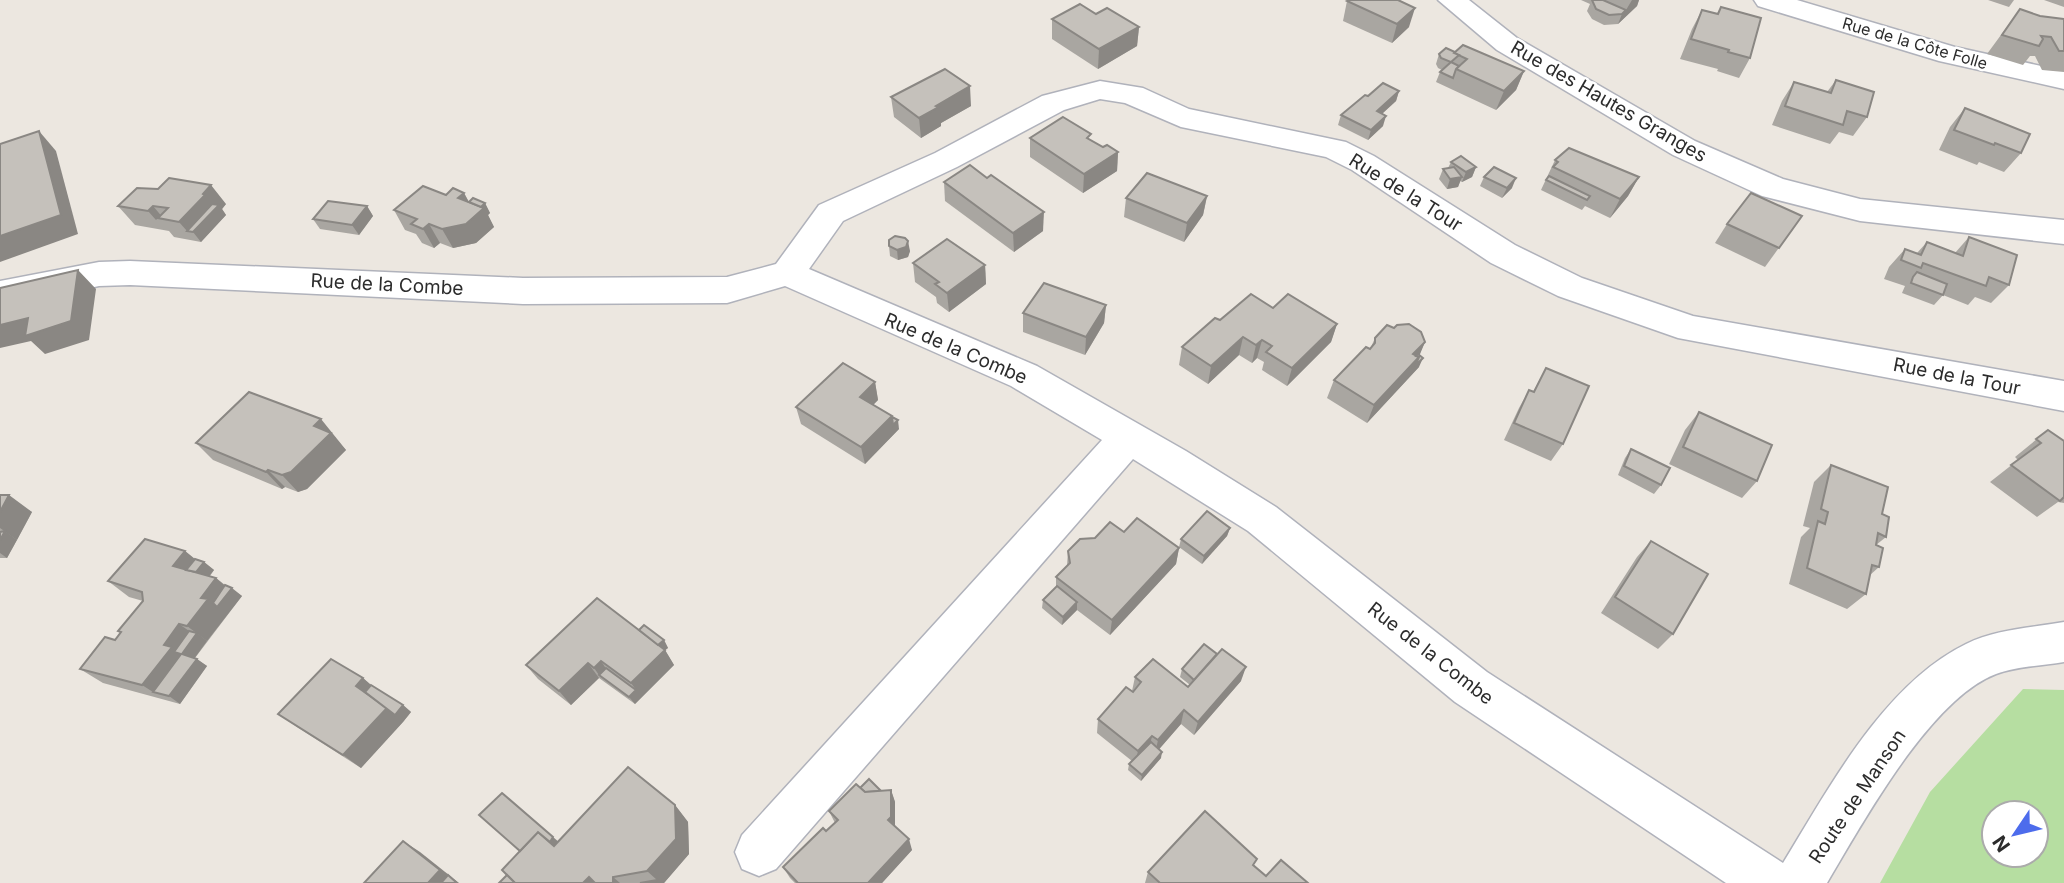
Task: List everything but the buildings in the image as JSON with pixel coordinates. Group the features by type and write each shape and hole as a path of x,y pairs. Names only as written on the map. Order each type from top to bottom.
{"street":[{"name":"Rue des Hautes Granges","path":"1452,0 1507,44 1660,134 1684,148 1773,188 1860,210 2064,232"},
{"name":"Rue de la Côte Folle","path":"1769,0 1949,55 2064,80"},
{"name":"Rue de la Tour","path":"788,273 831,213 946,160 1053,103 1100,90 1132,94 1181,117 1335,149 1363,163 1503,254 1570,287 1691,329 2064,396"},
{"name":"Rue de la Combe","path":"0,294 110,273 523,291 727,290 788,273 849,302 1024,376 1262,519 1471,688 1770,883"},
{"path":"759,852 1129,437"},
{"name":"Route de Manson","path":"1799,883 1860,785 1934,690 1981,657 2064,642"}],"green space":[{"path":"2023,689 2064,690 2064,883 1880,883 1930,792"}]}
